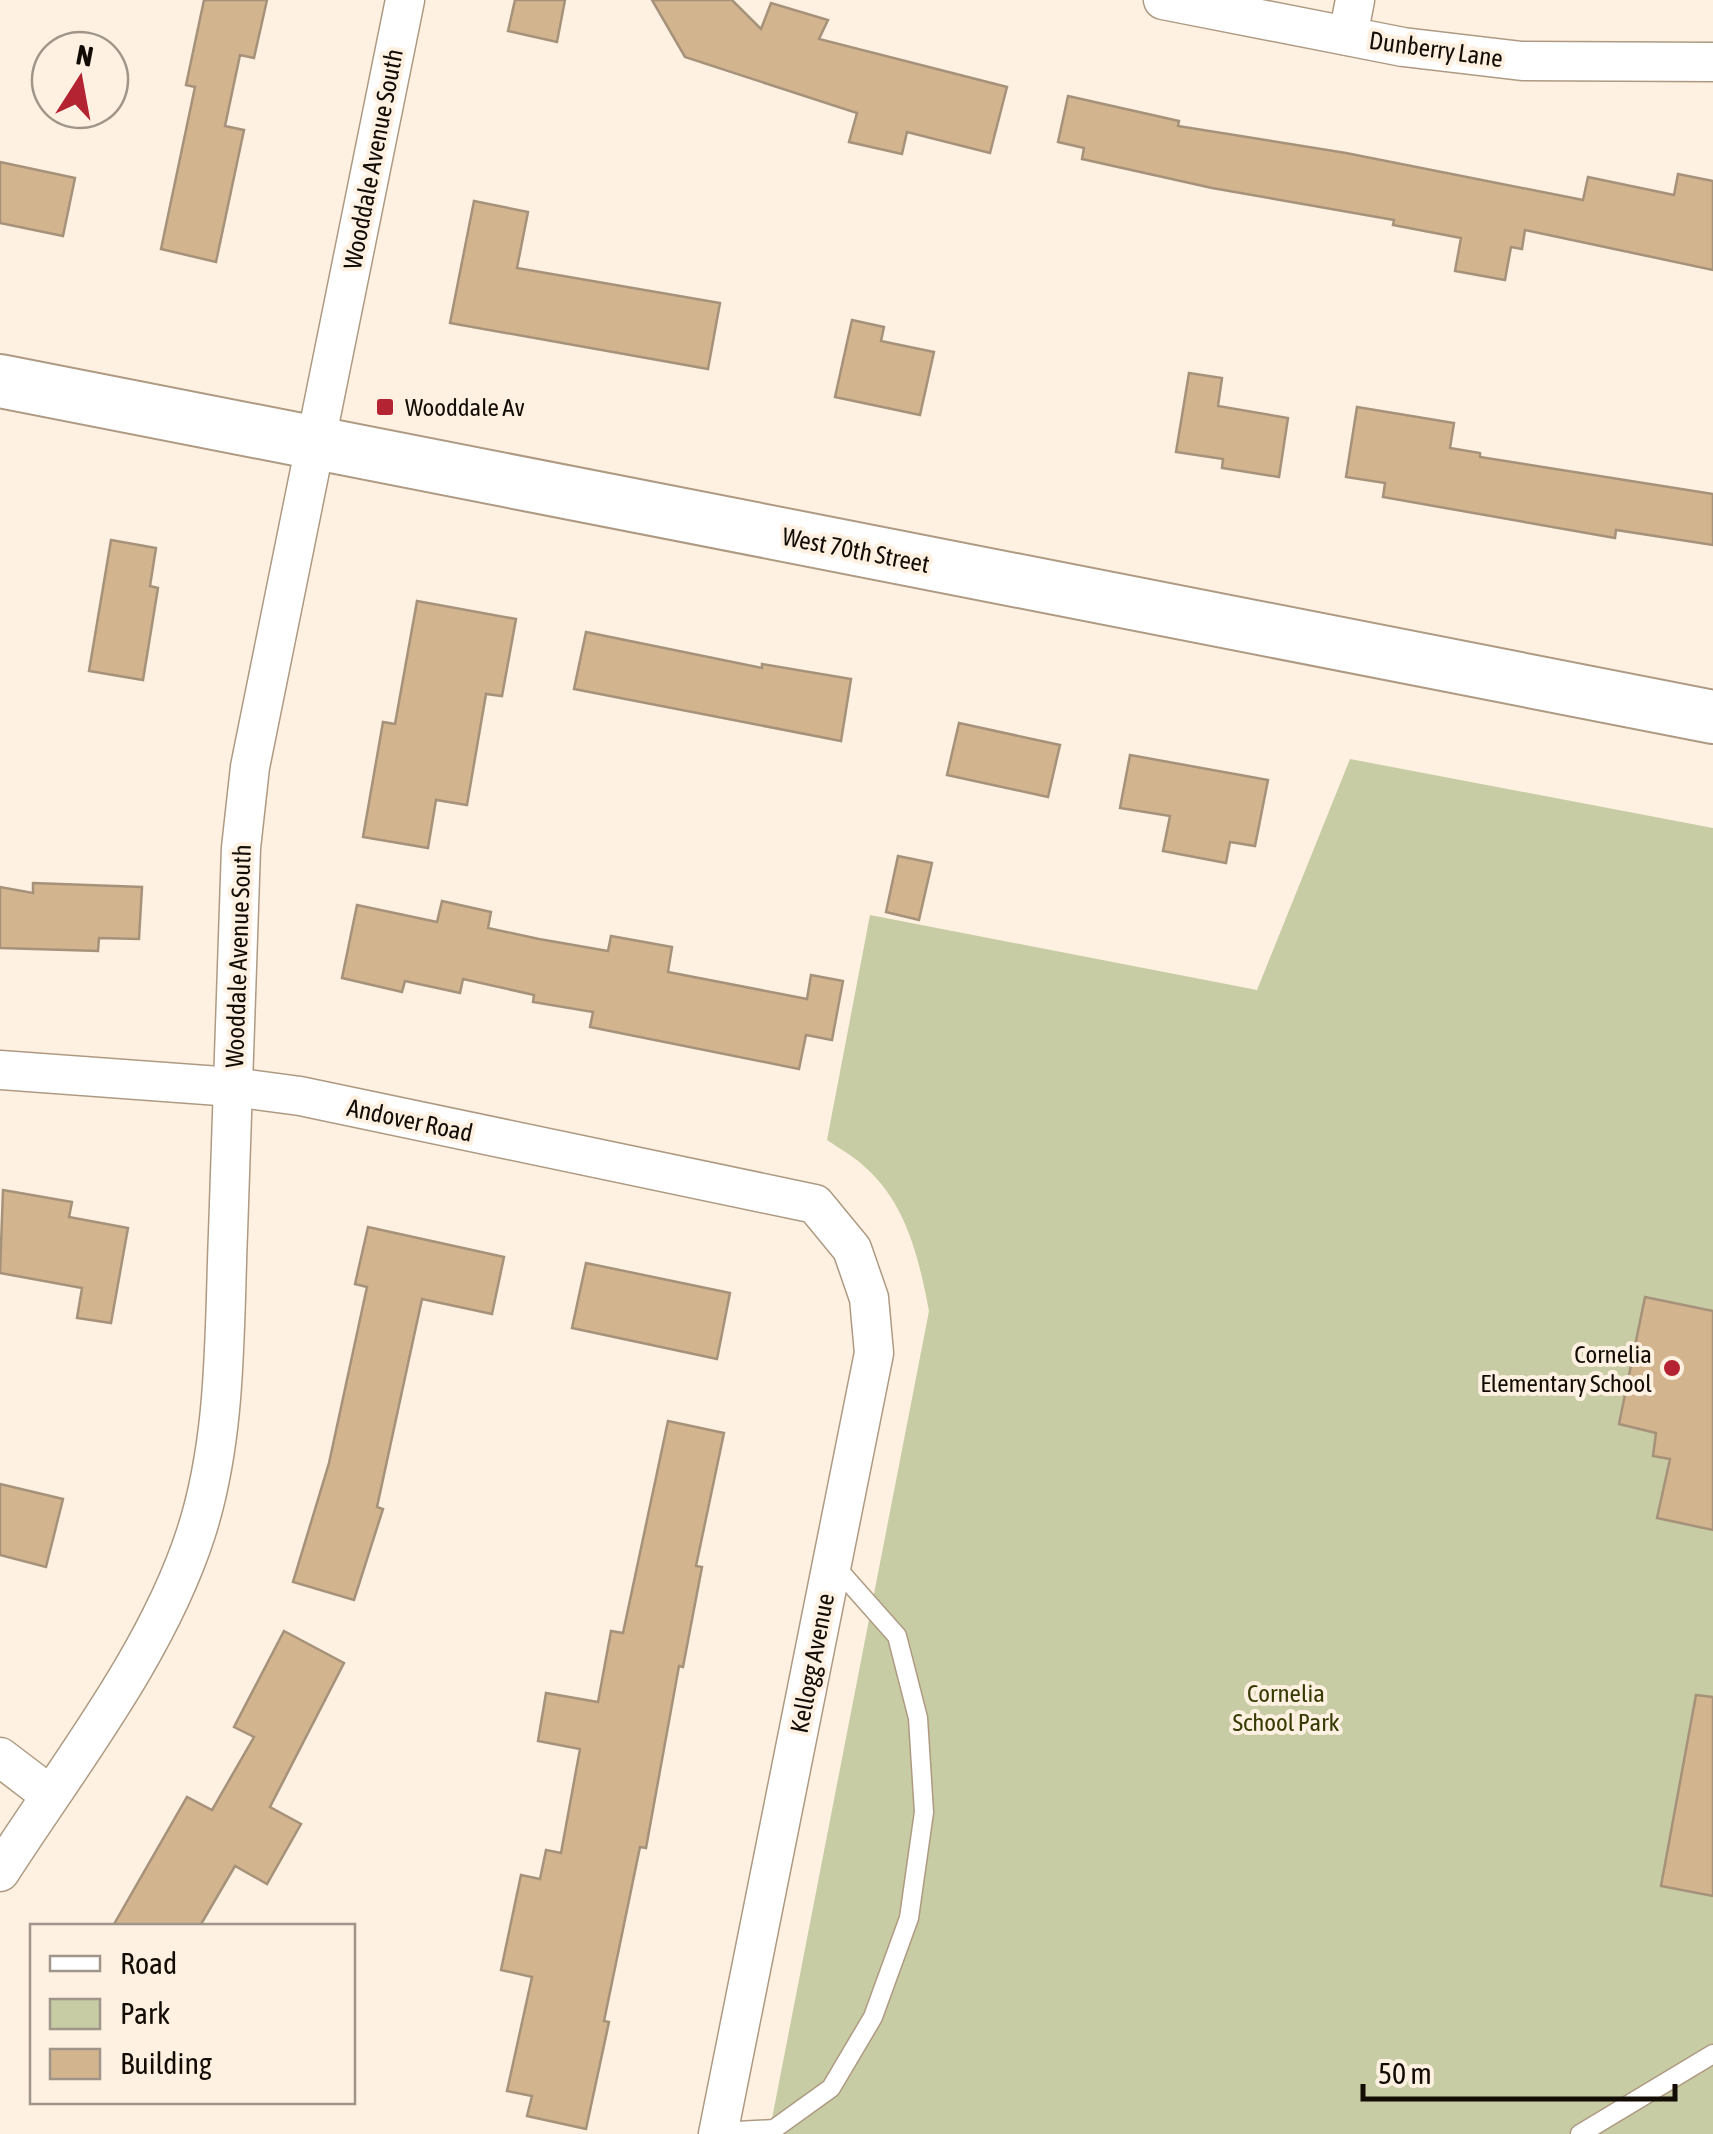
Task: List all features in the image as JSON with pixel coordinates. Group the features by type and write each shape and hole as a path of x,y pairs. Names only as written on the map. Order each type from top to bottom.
{"street":[{"name":"Wooddale Avenue South","path":"0,1872 160,1618 196,1533 217,1446 241,848 250,767 405,0"},
{"name":"Dunberry Lane","path":"1162,0 1351,18 1403,47 1522,62 1713,62"},
{"name":"West 70th Street","path":"0,380 1713,717"},
{"name":"Andover Road","path":"0,1070 233,1087 300,1096 815,1204"},
{"name":"Kellogg Avenue","path":"718,2133 874,1353 869,1298 852,1249 815,1204"},
{"path":"0,1757 50,1795"}],"lane":[{"path":"718,2133 774,2129 831,2088 873,2016 908,1918 924,1812 918,1718 897,1636 832,1563"},
{"path":"1580,2134 1713,2054"}],"green space":[{"name":"Cornelia School Park","path":"1350,759 1713,828 1713,2134 769,2134 929,1311 909,1234 892,1199 862,1164 827,1140 870,915 1257,990"}],"building":[{"path":"204,0 267,0 254,58 240,55 225,126 244,130 216,262 161,249 195,87 186,85"},
{"path":"515,0 565,0 557,42 508,31"},
{"path":"652,0 732,0 761,29 771,3 828,20 819,39 1007,87 990,153 907,132 902,154 849,142 857,113 685,57"},
{"path":"1068,96 1179,121 1178,126 1346,153 1583,200 1588,177 1674,195 1678,174 1713,181 1713,270 1525,230 1522,249 1511,247 1505,280 1455,271 1461,238 1393,225 1394,220 1212,188 1082,159 1084,148 1058,142"},
{"path":"0,162 75,178 63,236 0,223"},
{"path":"474,201 528,212 517,268 720,303 708,369 450,323"},
{"path":"852,320 884,327 881,341 934,352 920,415 835,397"},
{"path":"1189,373 1222,378 1218,406 1288,418 1279,477 1222,468 1223,459 1176,452"},
{"path":"1357,407 1454,423 1450,448 1480,453 1480,457 1713,494 1713,545 1616,530 1615,538 1383,497 1385,483 1346,477"},
{"path":"111,540 156,548 150,586 158,588 143,680 89,671"},
{"path":"417,601 516,619 502,696 486,694 467,805 436,800 428,848 363,837 383,722 395,724"},
{"path":"586,632 762,668 762,664 851,679 841,741 574,689"},
{"path":"959,723 1060,745 1048,797 947,775"},
{"path":"1130,755 1268,780 1255,846 1230,842 1226,863 1163,851 1170,816 1120,808"},
{"path":"898,856 932,863 919,920 886,912"},
{"path":"33,883 142,887 139,939 99,938 98,951 0,948 0,887 33,893"},
{"path":"442,901 491,912 488,928 539,939 608,951 611,936 672,947 668,972 807,999 811,975 843,981 832,1040 806,1035 799,1069 590,1027 593,1012 533,1002 534,995 463,979 460,993 405,981 402,992 342,978 357,905 437,922"},
{"path":"3,1190 72,1202 69,1217 128,1228 111,1323 77,1318 82,1288 0,1273"},
{"path":"368,1227 504,1257 492,1314 422,1299 377,1507 383,1509 354,1600 293,1582 329,1463 367,1287 355,1284"},
{"path":"586,1263 730,1293 717,1359 572,1328"},
{"name":"Cornelia Elementary School","path":"1645,1297 1713,1311 1713,1530 1657,1518 1670,1459 1653,1456 1656,1433 1619,1424"},
{"path":"668,1421 724,1433 696,1566 702,1567 683,1667 679,1666 646,1848 640,1847 586,2129 527,2116 532,2096 507,2091 532,1977 501,1970 521,1875 540,1879 546,1850 561,1853 580,1749 538,1741 546,1693 598,1702 611,1631 623,1633"},
{"path":"0,1484 63,1499 46,1567 0,1555"},
{"path":"284,1631 344,1663 270,1807 301,1824 267,1884 235,1866 201,1924 114,1924 187,1797 212,1810 254,1737 234,1727"},
{"path":"1696,1695 1713,1697 1713,1896 1661,1886"}],"place":[{"name":"Wooddale Av","path":"385,407"},
{"name":"Cornelia Elementary School","path":"1672,1368"}]}
